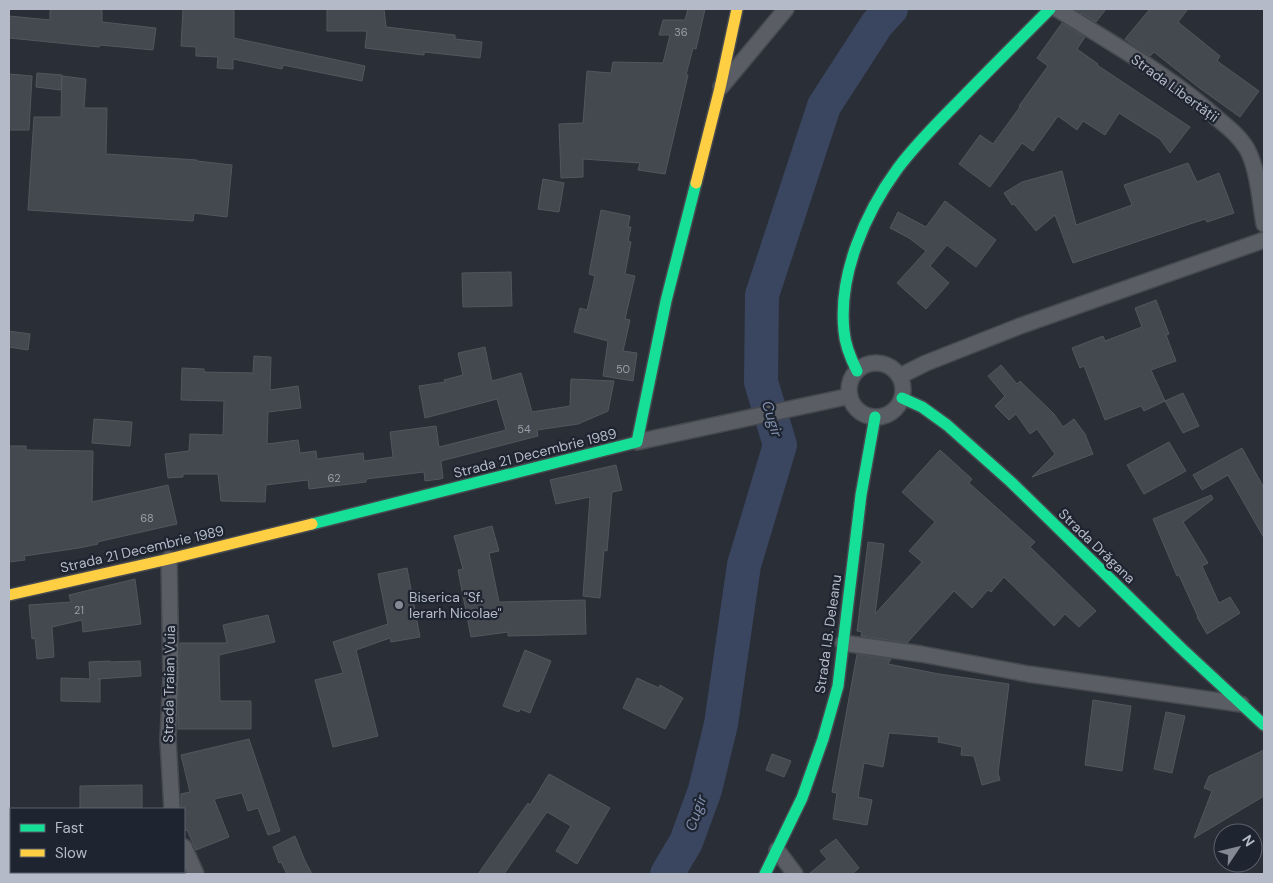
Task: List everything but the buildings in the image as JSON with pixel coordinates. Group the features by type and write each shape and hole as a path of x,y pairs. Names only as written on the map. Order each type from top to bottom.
{"street":[{"name":"Strada 21 Decembrie 1989","path":"9,595 169,559 637,442 666,301 720,88 737,9"},
{"path":"720,88 786,9"},
{"path":"857,371 849,352 844,331 845,304 850,266 870,212 897,169 939,121 1050,9"},
{"name":"Strada Libertății","path":"1057,9 1180,88 1206,107 1237,135 1247,149 1253,164 1264,224"},
{"path":"900,376 926,363 1020,326 1264,240"},
{"path":"871,363 879,363 887,365 900,376 902,398 892,412 884,416 866,415 853,404 850,396 850,382 857,371 871,363"},
{"path":"637,442 850,396"},
{"name":"Strada Drăgana","path":"902,398 922,407 947,426 1011,482 1264,725"},
{"name":"Strada I.B. Deleanu","path":"765,874 802,798 823,739 838,686 861,495 875,416"},
{"name":"Strada Traian Vuia","path":"169,559 171,676 168,740 172,808"},
{"path":"843,643 1028,674 1241,704"},
{"path":"185,849 196,874"},
{"path":"777,850 795,874"}],"waterway":[{"name":"Cugir","path":"667,874 686,842 705,790 721,724 744,565 780,445 761,382 762,295 824,106 877,24 891,9"}],"traffic: fast":[{"path":"857,371 845,336 843,310 845,288 856,245 875,205 898,168 920,142 1050,9"},
{"path":"312,524 637,442 666,301 696,183"},
{"path":"902,398 922,407 947,425 1011,482 1182,649 1264,725"},
{"path":"765,874 802,798 823,739 838,686 861,495 875,417"}],"traffic: slow":[{"path":"696,183 720,88 737,9"},
{"path":"9,595 312,524"}],"place":[{"name":"Biserica \"Sf. Ierarh Nicolae\"","path":"399,605"}]}
